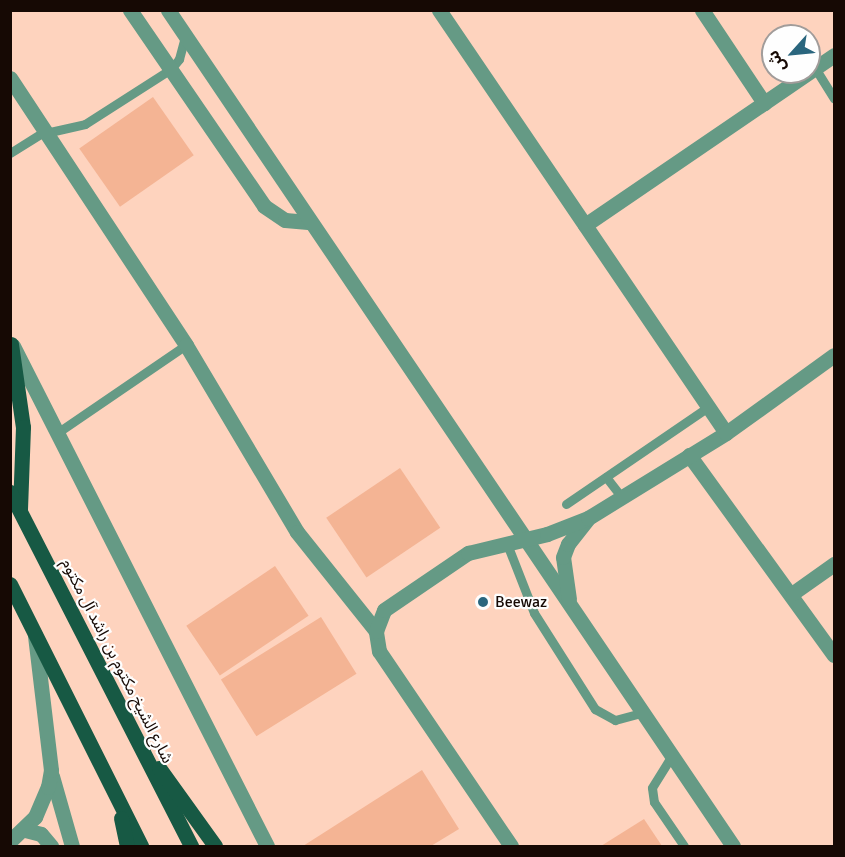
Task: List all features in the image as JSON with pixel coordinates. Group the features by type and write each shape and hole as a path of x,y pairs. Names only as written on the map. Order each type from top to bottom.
{"main road":[{"path":"11,343 24,427 20,510"},
{"name":"شارع الشيخ مكتوم بن راشد آل مكتوم","path":"10,492 191,846"},
{"path":"10,584 141,846"},
{"path":"139,744 215,846"},
{"path":"118,800 127,846"}],"street":[{"path":"130,10 264,206 285,220 308,222"},
{"path":"168,10 308,222 733,846"},
{"path":"440,10 726,433"},
{"path":"702,10 764,103"},
{"path":"821,63 834,55"},
{"path":"10,78 48,132 186,345 297,532 376,631 384,660 511,846"},
{"path":"585,225 791,84"},
{"path":"11,343 267,846"},
{"path":"376,631 384,610 453,561 468,553 525,540 588,518 726,433 833,359"},
{"path":"689,455 793,593 834,655"},
{"path":"570,608 563,557 568,544 588,518"},
{"path":"793,593 834,564"},
{"path":"35,632 51,770 72,846"},
{"path":"10,841 24,830 43,802 51,770"},
{"path":"24,830 41,834 51,846"}],"lane":[{"path":"10,153 48,132 86,124 171,69 179,59 185,36"},
{"path":"821,78 834,98"},
{"path":"57,433 186,345"},
{"path":"566,504 708,407"},
{"path":"606,477 621,496"},
{"path":"507,544 534,613 595,709 615,720 641,713"},
{"path":"671,757 655,778 652,788 654,802 684,846"}],"building":[{"path":"153,97 194,155 120,207 79,149"},
{"path":"400,468 440,528 366,577 326,518"},
{"path":"275,566 309,616 220,676 186,626"},
{"path":"321,617 357,674 256,736 221,680"},
{"path":"422,770 459,829 431,846 303,846"},
{"path":"644,819 662,846 601,846"}],"place":[{"name":"Beewaz","path":"483,602"}]}
